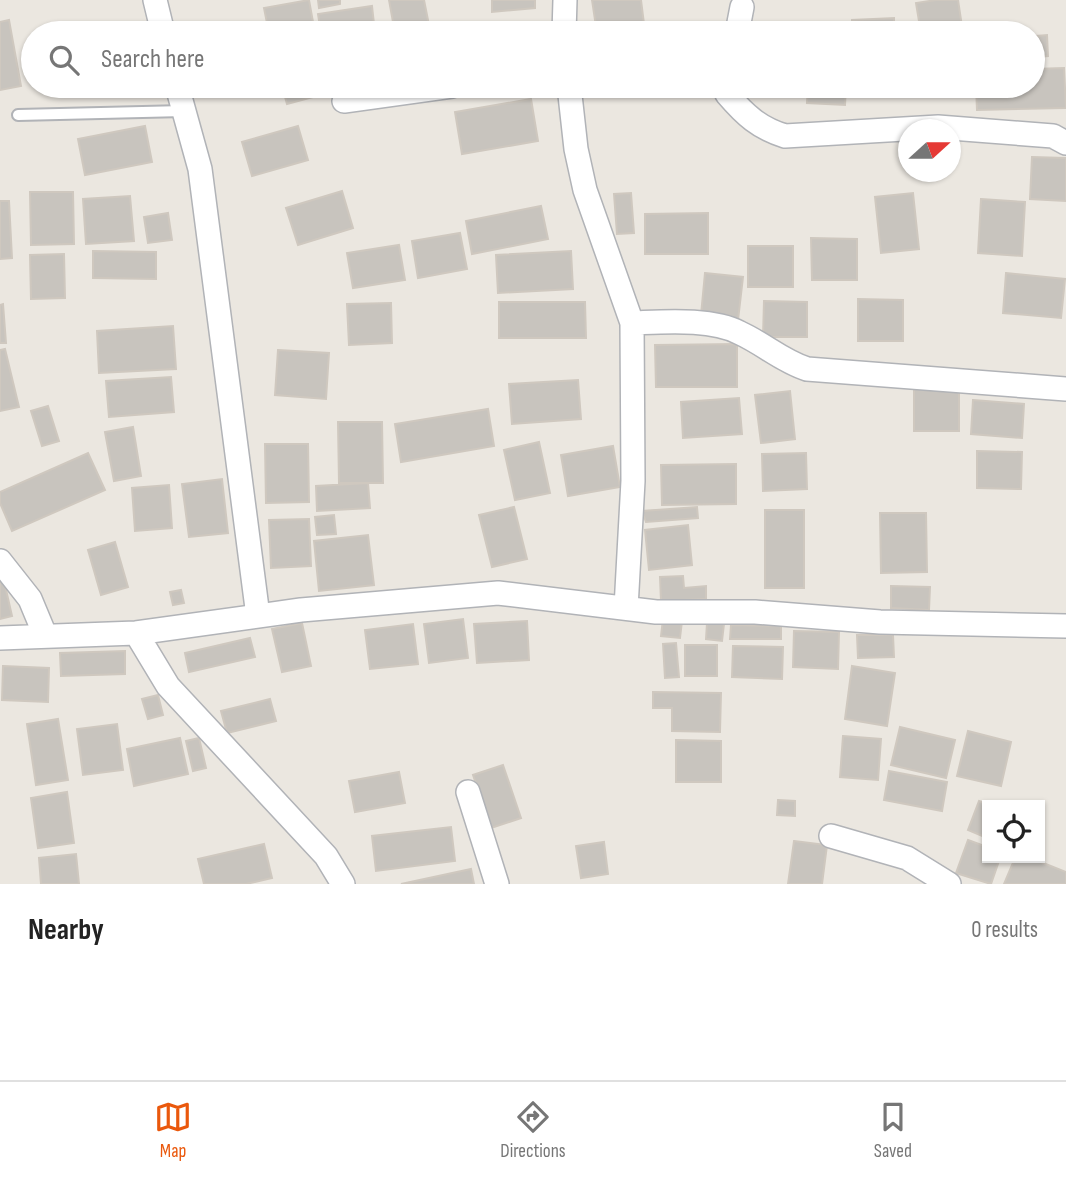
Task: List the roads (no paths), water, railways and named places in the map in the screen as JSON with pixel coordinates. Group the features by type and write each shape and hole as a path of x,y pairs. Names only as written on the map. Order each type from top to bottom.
{"street":[{"path":"155,0 160,21"},
{"path":"564,21 565,0"},
{"path":"739,21 742,7"},
{"path":"180,98 200,169 258,616"},
{"path":"344,101 366,98"},
{"path":"570,98 576,149 585,190 632,323 633,481 626,608"},
{"path":"730,98 746,116 765,130 785,136 938,127 1053,136 1066,143"},
{"path":"632,323 688,322 739,331 788,363 807,369 1066,389"},
{"path":"0,561 30,599 45,635"},
{"path":"0,638 136,633 258,616 498,593 656,612 755,612 880,622 1066,626"},
{"path":"136,633 168,686 326,856 343,884"},
{"path":"468,792 497,884"},
{"path":"831,836 907,858 949,884"}],"lane":[{"path":"18,115 184,111"}]}
